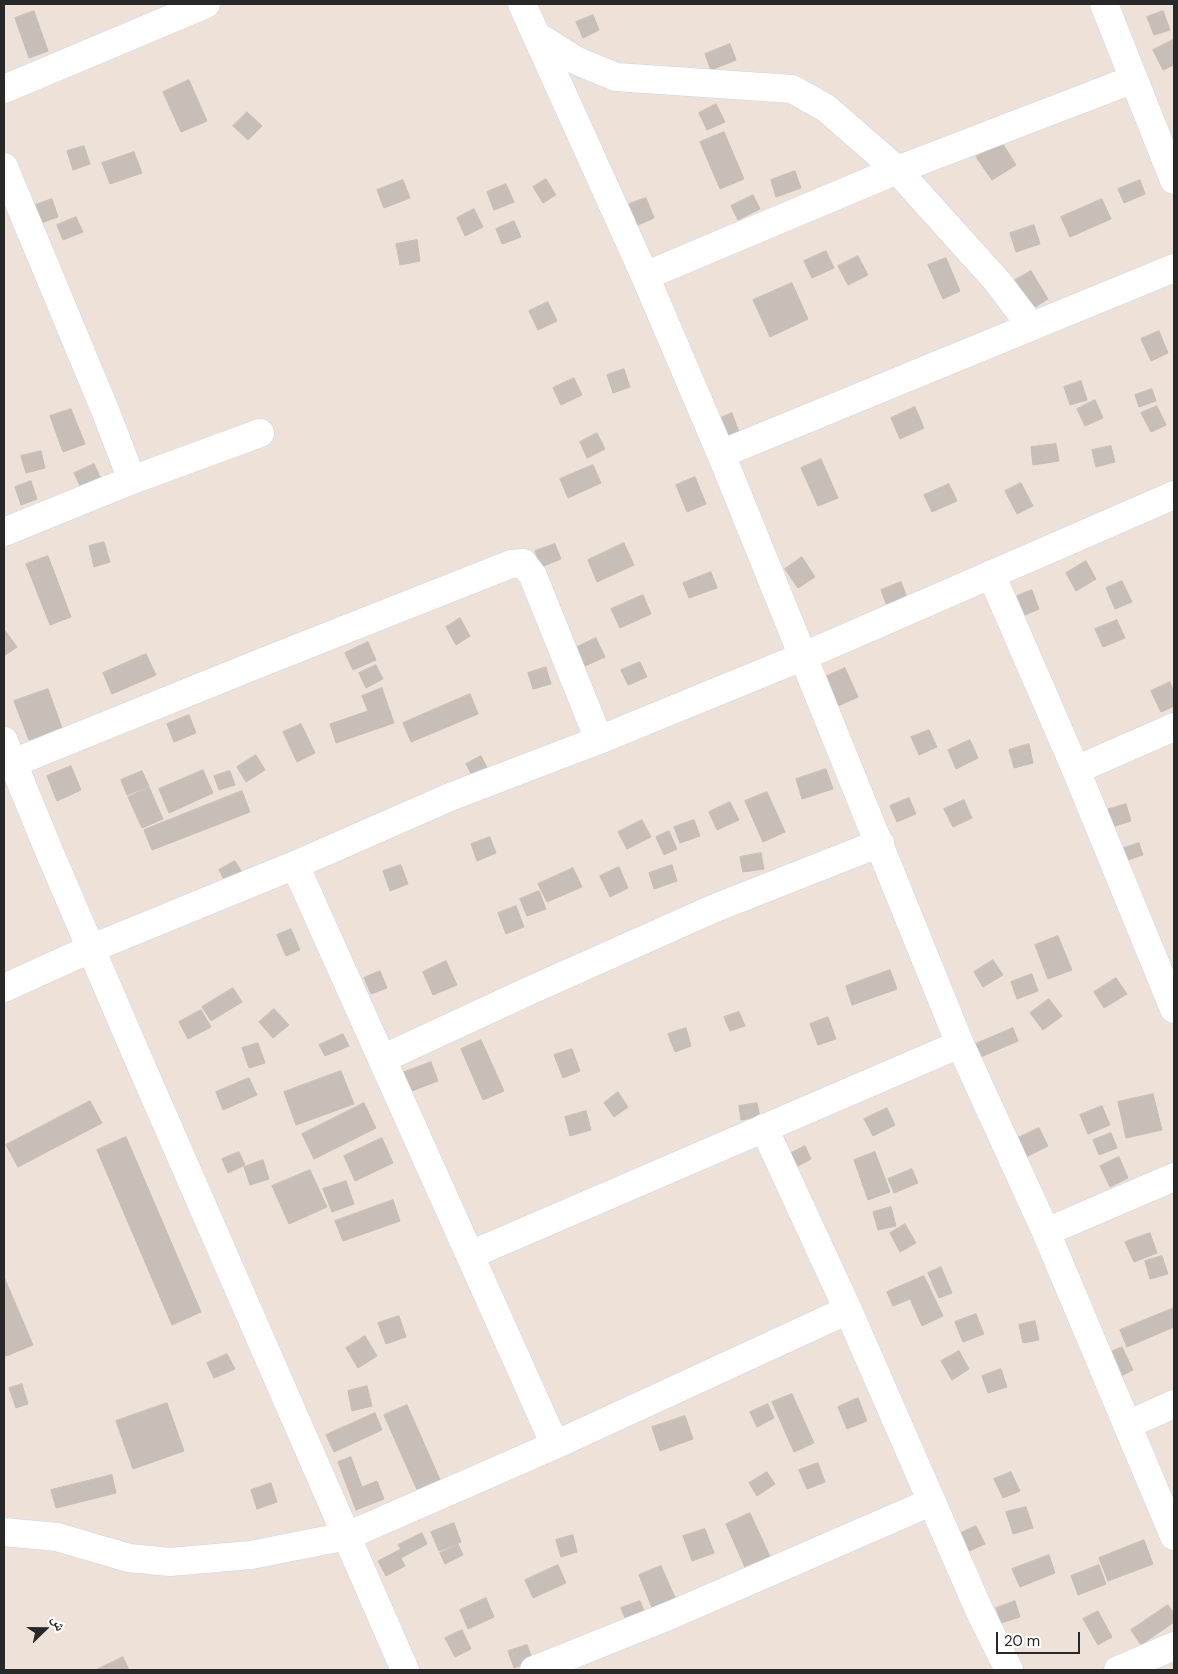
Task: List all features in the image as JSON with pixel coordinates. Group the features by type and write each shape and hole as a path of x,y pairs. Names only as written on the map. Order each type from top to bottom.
{"street":[{"path":"4,89 206,4"},
{"path":"522,4 645,276 721,454 960,1044 1046,1232 1174,1536"},
{"path":"1104,4 1174,180"},
{"path":"536,35 577,61 616,77 792,89 826,108 897,170 998,281 1032,326"},
{"path":"645,276 897,170 1134,79"},
{"path":"4,168 105,410 132,480"},
{"path":"721,454 1174,268"},
{"path":"4,532 132,480 260,433"},
{"path":"4,988 90,949 294,865 450,797 599,740 804,656 1174,495"},
{"path":"405,1670 90,949 8,752 263,662 511,564 522,563 533,576 599,740"},
{"path":"991,574 1076,770 1165,961 1174,1009"},
{"path":"1076,770 1174,727"},
{"path":"382,1059 715,908 880,843"},
{"path":"294,865 556,1445"},
{"path":"470,1255 960,1044"},
{"path":"764,1128 848,1310 980,1612 1009,1670"},
{"path":"1046,1232 1174,1177"},
{"path":"4,1532 57,1537 129,1558 170,1562 251,1555 347,1536 556,1445 848,1310"},
{"path":"1127,1425 1174,1404"},
{"path":"534,1670 670,1615 931,1502"},
{"path":"1118,1670 1174,1646"}],"building":[{"path":"34,11 48,51 29,58 15,18"},
{"path":"1163,11 1170,30 1154,35 1147,17"},
{"path":"593,15 599,30 583,38 576,22"},
{"path":"1173,40 1174,65 1163,70 1153,50"},
{"path":"730,44 736,60 711,70 705,54"},
{"path":"189,80 207,121 181,132 163,92"},
{"path":"716,104 725,122 707,130 699,113"},
{"path":"247,112 262,126 248,140 233,126"},
{"path":"724,132 744,179 720,189 700,142"},
{"path":"1001,141 1016,165 992,180 976,157"},
{"path":"84,146 90,164 73,170 67,151"},
{"path":"134,152 142,173 110,184 102,163"},
{"path":"795,171 801,188 776,197 771,180"},
{"path":"546,179 556,195 543,203 533,187"},
{"path":"403,180 410,198 384,208 377,190"},
{"path":"1140,180 1145,194 1124,203 1118,189"},
{"path":"506,184 514,202 494,210 487,192"},
{"path":"753,195 760,209 738,220 731,206"},
{"path":"646,198 654,218 638,225 629,204"},
{"path":"52,199 58,217 41,223 35,205"},
{"path":"1102,199 1111,219 1070,237 1061,217"},
{"path":"474,209 483,227 465,236 457,218"},
{"path":"76,217 83,232 63,240 57,225"},
{"path":"514,221 521,237 502,244 496,229"},
{"path":"1034,225 1040,244 1016,252 1010,233"},
{"path":"417,240 420,261 400,265 396,244"},
{"path":"826,251 834,268 812,278 804,261"},
{"path":"858,256 868,275 848,285 838,266"},
{"path":"946,258 960,291 943,299 928,265"},
{"path":"1031,271 1048,299 1032,309 1015,280"},
{"path":"792,283 808,319 770,337 753,300"},
{"path":"548,302 557,321 538,330 529,311"},
{"path":"1159,331 1168,353 1151,361 1141,339"},
{"path":"624,369 630,387 613,393 607,375"},
{"path":"574,378 582,395 561,405 553,388"},
{"path":"1081,381 1087,400 1070,405 1064,387"},
{"path":"1152,389 1156,401 1139,407 1135,395"},
{"path":"1095,400 1103,418 1085,426 1077,409"},
{"path":"1157,406 1166,425 1151,432 1141,413"},
{"path":"915,407 924,428 900,439 891,418"},
{"path":"71,409 85,444 63,452 50,416"},
{"path":"732,413 739,432 722,440 714,421"},
{"path":"597,433 605,449 587,458 580,442"},
{"path":"1056,444 1059,461 1033,465 1031,447"},
{"path":"1111,446 1115,462 1096,467 1092,450"},
{"path":"41,451 45,468 26,473 21,456"},
{"path":"821,459 838,498 818,506 801,468"},
{"path":"94,464 104,485 84,494 74,473"},
{"path":"593,465 601,483 568,498 560,479"},
{"path":"695,477 706,504 687,512 676,485"},
{"path":"31,481 37,499 21,505 15,487"},
{"path":"1021,483 1033,506 1017,514 1005,491"},
{"path":"949,484 957,501 932,512 924,495"},
{"path":"104,542 110,562 94,567 89,546"},
{"path":"624,543 634,565 597,582 588,560"},
{"path":"555,544 561,559 541,567 535,551"},
{"path":"48,556 71,617 50,625 26,564"},
{"path":"802,557 815,577 798,588 785,569"},
{"path":"1086,561 1096,579 1076,591 1066,573"},
{"path":"711,572 717,588 689,598 683,583"},
{"path":"1122,581 1132,602 1115,609 1106,588"},
{"path":"901,582 908,600 888,609 881,590"},
{"path":"1032,590 1039,609 1025,615 1017,596"},
{"path":"643,595 651,614 620,628 611,609"},
{"path":"460,618 470,636 456,645 446,627"},
{"path":"1117,620 1125,638 1103,647 1095,629"},
{"path":"4,629 17,647 4,656"},
{"path":"596,638 605,657 585,666 577,647"},
{"path":"368,642 376,660 353,670 345,653"},
{"path":"146,654 156,675 112,694 103,673"},
{"path":"640,662 647,677 628,685 621,670"},
{"path":"376,665 383,679 366,688 359,673"},
{"path":"546,667 551,684 533,689 528,673"},
{"path":"845,668 858,697 838,706 825,677"},
{"path":"1170,682 1174,693 1174,706 1161,712 1151,691"},
{"path":"382,688 394,723 336,743 330,724 368,711 362,696"},
{"path":"48,689 62,728 29,740 14,701"},
{"path":"470,694 478,714 411,742 403,723"},
{"path":"189,715 196,733 174,742 167,724"},
{"path":"301,724 315,753 297,762 283,732"},
{"path":"929,730 937,747 919,755 911,737"},
{"path":"970,740 978,758 956,769 948,750"},
{"path":"1029,744 1033,763 1014,768 1009,750"},
{"path":"256,755 265,770 246,782 237,767"},
{"path":"481,756 490,773 475,781 466,764"},
{"path":"71,766 81,790 57,801 47,776"},
{"path":"826,769 833,789 802,799 796,779"},
{"path":"203,770 213,793 169,813 159,789"},
{"path":"142,771 149,786 127,795 121,780"},
{"path":"230,771 235,785 219,790 214,776"},
{"path":"149,787 163,819 142,828 128,797"},
{"path":"242,791 250,812 152,850 144,830"},
{"path":"767,792 785,832 763,842 745,801"},
{"path":"909,798 916,814 897,822 890,806"},
{"path":"964,800 972,818 953,827 944,809"},
{"path":"730,802 739,820 717,830 709,812"},
{"path":"1126,804 1131,821 1112,827 1106,810"},
{"path":"642,820 651,837 627,849 618,832"},
{"path":"694,820 700,836 680,843 674,827"},
{"path":"669,831 677,849 664,855 656,837"},
{"path":"490,837 496,853 477,861 471,844"},
{"path":"1139,843 1143,855 1125,861 1121,849"},
{"path":"761,853 764,869 743,872 740,857"},
{"path":"235,861 243,874 226,883 219,870"},
{"path":"401,865 408,884 390,891 383,871"},
{"path":"672,865 677,881 654,889 649,873"},
{"path":"619,867 628,888 610,897 600,876"},
{"path":"573,868 582,887 547,902 538,884"},
{"path":"539,891 546,909 527,916 520,899"},
{"path":"516,906 524,927 506,934 498,913"},
{"path":"291,929 300,950 286,956 277,935"},
{"path":"1058,936 1072,970 1048,979 1035,945"},
{"path":"993,960 1003,975 983,987 974,972"},
{"path":"446,961 457,985 433,995 423,972"},
{"path":"890,970 897,989 852,1005 846,986"},
{"path":"380,971 387,988 371,994 364,978"},
{"path":"1032,974 1038,991 1017,999 1011,982"},
{"path":"1116,978 1127,994 1104,1008 1094,992"},
{"path":"233,988 242,1002 211,1021 202,1007"},
{"path":"1049,999 1062,1016 1043,1030 1030,1013"},
{"path":"274,1009 289,1025 273,1038 259,1022"},
{"path":"201,1010 211,1027 188,1039 179,1022"},
{"path":"739,1012 745,1026 730,1031 724,1017"},
{"path":"828,1017 836,1039 818,1045 810,1024"},
{"path":"686,1028 691,1046 675,1052 668,1034"},
{"path":"1013,1028 1018,1041 976,1059 971,1046"},
{"path":"343,1034 349,1046 325,1056 319,1045"},
{"path":"481,1040 504,1091 483,1100 461,1049"},
{"path":"258,1043 265,1063 249,1068 242,1048"},
{"path":"572,1049 580,1071 563,1078 554,1055"},
{"path":"431,1062 438,1081 409,1092 402,1073"},
{"path":"341,1071 354,1104 296,1125 284,1092"},
{"path":"249,1078 257,1095 223,1110 216,1092"},
{"path":"618,1092 628,1107 614,1117 604,1103"},
{"path":"1153,1094 1162,1130 1126,1138 1118,1102"},
{"path":"90,1101 102,1123 18,1167 6,1145"},
{"path":"364,1103 376,1128 314,1159 302,1134"},
{"path":"757,1103 760,1117 741,1120 739,1106"},
{"path":"1102,1106 1110,1125 1088,1134 1080,1115"},
{"path":"887,1108 895,1125 873,1136 864,1119"},
{"path":"586,1111 591,1130 570,1136 565,1117"},
{"path":"1039,1128 1048,1146 1022,1159 1013,1140"},
{"path":"1111,1133 1117,1148 1099,1155 1093,1140"},
{"path":"126,1137 201,1312 172,1325 97,1150"},
{"path":"382,1138 393,1163 355,1181 344,1156"},
{"path":"805,1146 811,1159 789,1171 782,1158"},
{"path":"239,1152 245,1165 228,1173 222,1159"},
{"path":"875,1152 890,1192 868,1200 854,1160"},
{"path":"1119,1157 1128,1178 1110,1187 1100,1166"},
{"path":"263,1160 269,1179 250,1185 244,1167"},
{"path":"912,1169 918,1183 894,1193 888,1179"},
{"path":"310,1170 327,1207 289,1224 272,1186"},
{"path":"346,1181 354,1204 332,1212 323,1189"},
{"path":"393,1200 400,1221 343,1241 335,1221"},
{"path":"891,1207 896,1226 878,1230 873,1212"},
{"path":"905,1224 916,1243 900,1252 890,1233"},
{"path":"1150,1233 1157,1253 1134,1262 1125,1242"},
{"path":"1162,1256 1168,1274 1150,1279 1145,1261"},
{"path":"941,1267 952,1293 939,1298 928,1273"},
{"path":"924,1276 943,1316 922,1326 910,1299 893,1306 887,1292"},
{"path":"4,1277 33,1345 6,1356 4,1351"},
{"path":"1174,1308 1174,1327 1127,1347 1120,1330"},
{"path":"976,1314 984,1334 963,1342 955,1322"},
{"path":"399,1316 406,1337 386,1344 378,1323"},
{"path":"1035,1321 1039,1340 1023,1343 1019,1325"},
{"path":"365,1336 377,1356 358,1368 346,1348"},
{"path":"1122,1347 1133,1370 1115,1379 1104,1355"},
{"path":"959,1351 969,1369 952,1380 941,1361"},
{"path":"227,1354 235,1369 214,1378 207,1363"},
{"path":"1001,1369 1007,1387 988,1393 982,1376"},
{"path":"22,1384 28,1404 16,1408 9,1388"},
{"path":"367,1386 372,1406 352,1411 348,1391"},
{"path":"792,1394 814,1443 794,1452 772,1402"},
{"path":"858,1398 867,1421 847,1429 838,1407"},
{"path":"167,1403 184,1451 133,1469 116,1421"},
{"path":"768,1404 774,1418 757,1427 750,1412"},
{"path":"407,1405 441,1482 418,1492 384,1415"},
{"path":"375,1413 382,1430 334,1452 326,1435"},
{"path":"685,1416 693,1439 660,1451 652,1427"},
{"path":"351,1457 362,1487 377,1481 384,1499 356,1510 338,1462"},
{"path":"818,1463 825,1482 807,1489 799,1470"},
{"path":"767,1472 775,1484 757,1496 749,1483"},
{"path":"1011,1472 1020,1491 1003,1498 994,1479"},
{"path":"112,1475 116,1493 56,1508 51,1490"},
{"path":"271,1483 277,1502 257,1509 251,1490"},
{"path":"1026,1507 1033,1528 1013,1534 1006,1512"},
{"path":"750,1513 772,1561 747,1572 726,1524"},
{"path":"454,1523 461,1542 439,1551 431,1532"},
{"path":"976,1526 985,1544 958,1556 950,1538"},
{"path":"705,1529 714,1553 692,1561 683,1536"},
{"path":"422,1533 427,1544 401,1558 405,1566 386,1576 378,1561 401,1549 398,1545"},
{"path":"573,1535 577,1552 561,1557 556,1540"},
{"path":"1144,1540 1153,1564 1108,1581 1099,1558"},
{"path":"458,1544 463,1555 445,1564 440,1553"},
{"path":"1049,1555 1055,1573 1020,1587 1012,1569"},
{"path":"558,1565 566,1583 533,1598 525,1580"},
{"path":"1099,1565 1106,1584 1078,1595 1071,1576"},
{"path":"661,1566 678,1604 655,1615 639,1575"},
{"path":"486,1598 494,1617 468,1629 460,1610"},
{"path":"640,1601 646,1616 627,1623 621,1608"},
{"path":"1015,1601 1020,1617 1001,1623 996,1608"},
{"path":"1168,1605 1174,1614 1174,1622 1141,1645 1131,1630"},
{"path":"1098,1611 1112,1637 1098,1645 1083,1619"},
{"path":"462,1630 471,1649 455,1657 445,1638"},
{"path":"527,1645 533,1661 514,1668 508,1651"},
{"path":"123,1657 129,1670 96,1670"}]}
